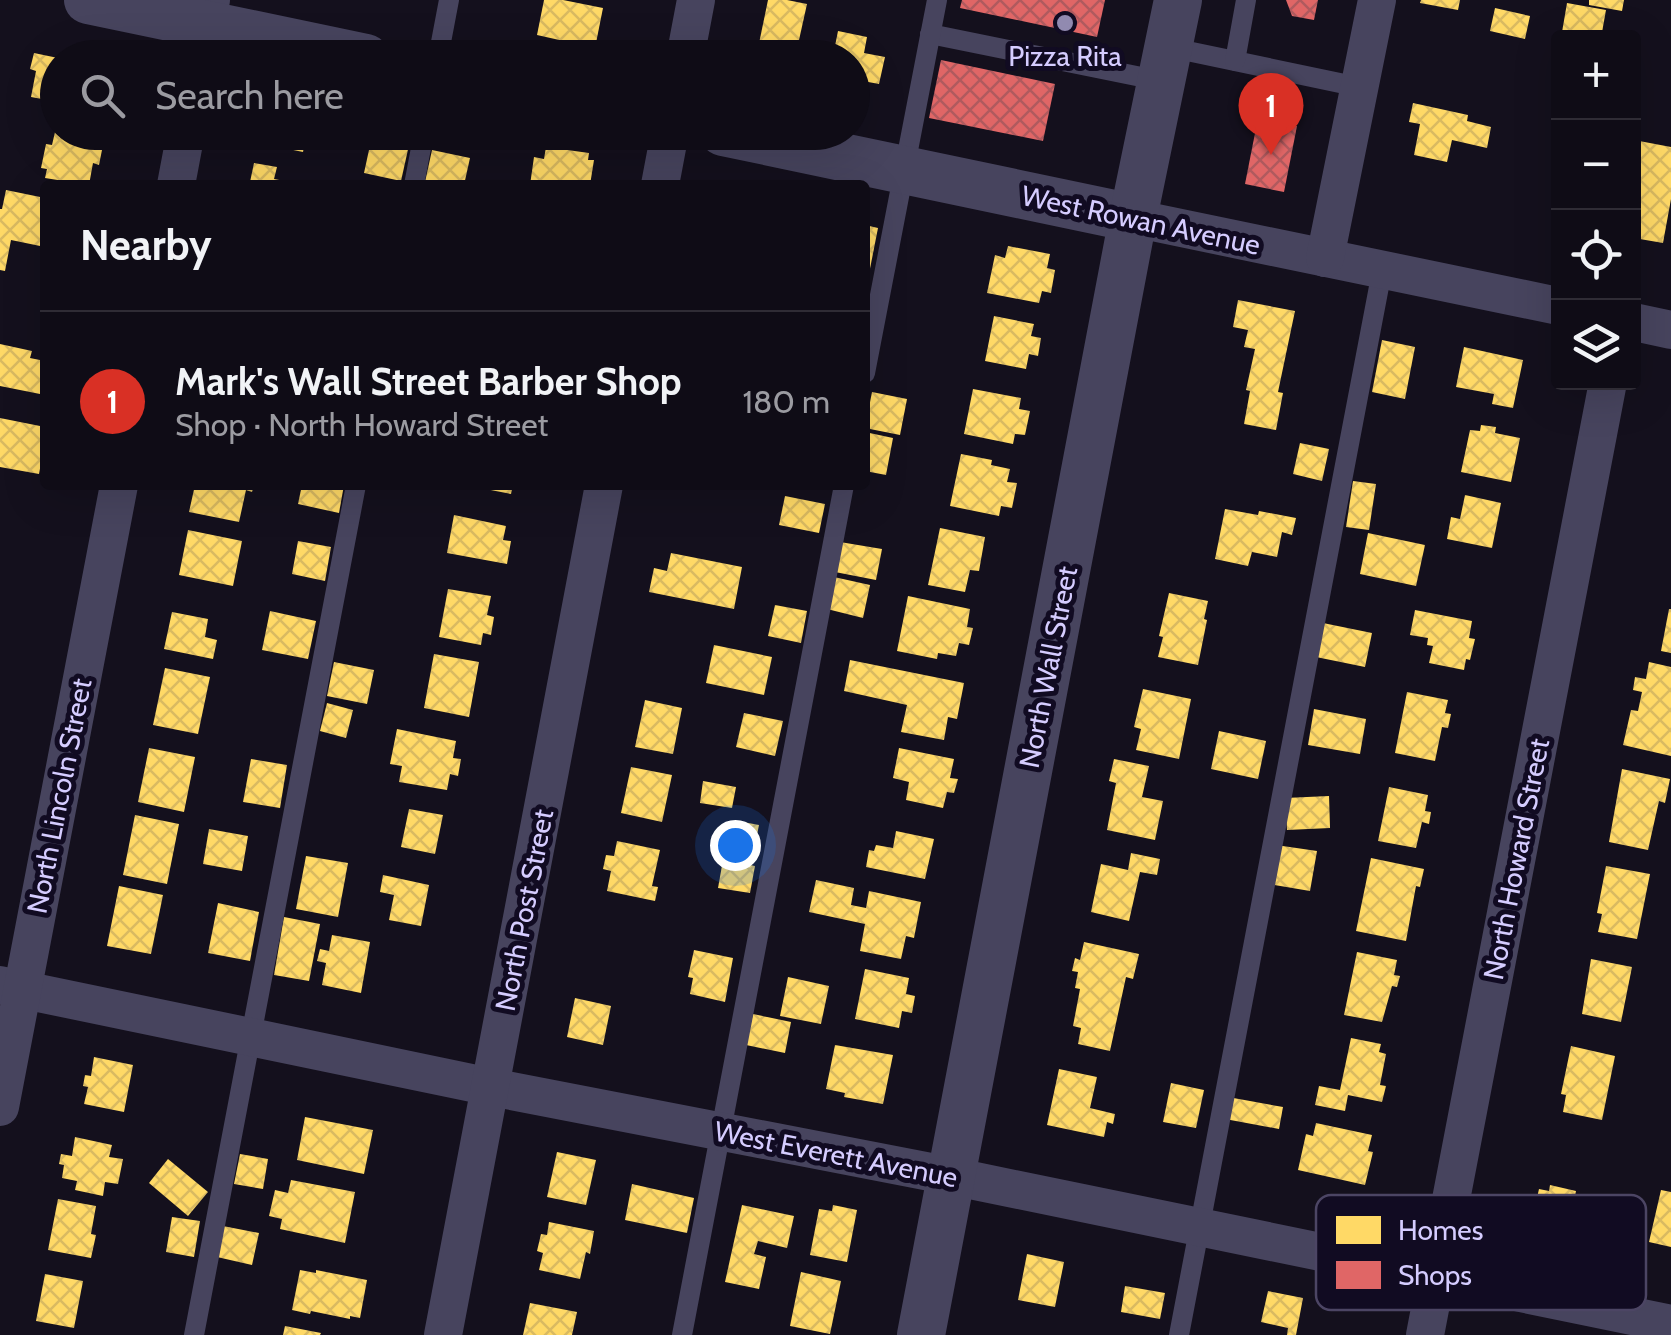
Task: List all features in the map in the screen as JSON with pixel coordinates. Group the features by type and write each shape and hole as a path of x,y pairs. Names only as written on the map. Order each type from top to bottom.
{"street":[{"path":"88,0 273,40"},
{"path":"688,40 696,0"},
{"name":"North Wall Street","path":"921,1335 1178,0"},
{"path":"1325,258 1377,0"},
{"path":"177,180 183,150"},
{"path":"661,180 667,150"},
{"name":"West Rowan Avenue","path":"807,150 1551,305"},
{"path":"1641,324 1671,330"},
{"name":"North Howard Street","path":"1452,1195 1606,390"},
{"name":"North Lincoln Street","path":"0,1107 11,987 117,490"},
{"name":"North Post Street","path":"443,1335 603,490"},
{"name":"West Everett Avenue","path":"11,987 1316,1252"},
{"name":"North Howard Street","path":"1424,1335 1429,1310"},
{"name":"West Everett Avenue","path":"1601,1310 1671,1324"}],"lane":[{"path":"441,40 449,0"},
{"path":"870,347 937,0"},
{"path":"1235,61 1246,0"},
{"path":"930,34 1165,64 1235,61 1360,87"},
{"path":"415,180 421,150"},
{"path":"1179,1335 1382,270"},
{"path":"194,1335 355,490"},
{"path":"682,1335 843,490"}],"building: Homes":[{"path":"544,0 603,8 597,40 559,40 537,35"},
{"path":"768,0 807,4 799,40 760,40"},
{"path":"1460,0 1458,10 1420,3"},
{"path":"1589,0 1624,0 1622,11 1589,5"},
{"path":"1567,3 1606,10 1602,30 1562,30"},
{"path":"1495,8 1530,16 1525,39 1490,31"},
{"path":"838,31 867,37 866,40 836,40"},
{"path":"34,53 40,54 40,99 31,97 36,71 30,69"},
{"path":"870,54 885,57 879,84 870,82"},
{"path":"1413,103 1468,115 1467,121 1491,127 1487,148 1452,140 1447,162 1414,155 1420,124 1409,122"},
{"path":"1641,141 1671,147 1671,199 1663,243 1641,239"},
{"path":"45,150 102,150 99,165 93,163 90,180 45,178 47,169 41,168"},
{"path":"369,150 408,150 401,180 364,173"},
{"path":"432,150 470,158 465,180 425,180"},
{"path":"546,150 589,153 588,160 594,160 591,180 531,180 534,157 544,159"},
{"path":"254,163 277,167 274,179 280,180 250,180"},
{"path":"6,190 40,197 40,246 11,240 5,271 0,270"},
{"path":"870,226 878,228 870,269"},
{"path":"1008,246 1050,254 1047,268 1055,270 1051,293 1042,291 1039,303 987,293 995,255 1005,258"},
{"path":"1238,300 1295,311 1278,392 1283,393 1276,430 1244,424 1255,349 1244,347 1248,330 1233,327"},
{"path":"994,316 1034,324 1031,336 1041,338 1038,356 1029,354 1026,369 985,361"},
{"path":"1382,340 1415,347 1405,399 1372,392"},
{"path":"0,344 32,351 30,358 40,360 40,394 0,386"},
{"path":"1464,347 1523,360 1513,408 1492,404 1494,394 1456,387"},
{"path":"973,389 1021,398 1019,409 1030,411 1025,435 1015,434 1013,444 964,434"},
{"path":"872,392 907,399 900,435 870,429"},
{"path":"0,418 40,426 39,474 0,467"},
{"path":"1481,425 1496,427 1495,433 1520,438 1511,482 1461,472 1470,430 1480,431"},
{"path":"870,433 893,438 886,475 870,472"},
{"path":"1300,443 1329,449 1322,481 1293,474"},
{"path":"961,454 992,460 991,465 1010,469 1007,482 1017,483 1012,508 1001,506 999,516 950,506"},
{"path":"1353,481 1376,484 1369,530 1346,527"},
{"path":"194,490 246,490 239,522 189,512"},
{"path":"301,490 343,490 339,513 298,504"},
{"path":"1465,495 1501,503 1492,548 1447,539 1451,517 1460,519"},
{"path":"785,496 825,504 819,533 779,525"},
{"path":"1225,509 1296,518 1292,535 1282,532 1277,557 1252,552 1248,566 1215,559"},
{"path":"454,515 506,526 503,540 511,541 507,564 447,553"},
{"path":"940,528 985,537 979,571 970,570 965,592 928,585"},
{"path":"188,530 242,541 233,586 179,575"},
{"path":"1368,533 1425,545 1416,586 1360,574"},
{"path":"298,541 331,547 325,581 292,574"},
{"path":"840,542 882,549 876,580 835,572"},
{"path":"671,553 742,567 734,609 649,592 654,568 667,571"},
{"path":"834,577 870,585 863,618 827,609"},
{"path":"448,589 491,596 487,615 494,617 491,635 483,633 481,645 439,637"},
{"path":"1169,593 1208,601 1198,665 1158,657"},
{"path":"908,596 970,609 967,627 973,628 969,645 959,643 956,656 938,653 937,659 897,651"},
{"path":"775,605 807,611 801,643 768,636"},
{"path":"1671,609 1671,653 1661,651"},
{"path":"1415,610 1472,621 1469,638 1475,639 1464,670 1429,663 1433,646 1427,645 1428,638 1410,635"},
{"path":"270,611 316,621 308,659 262,650"},
{"path":"172,612 208,619 205,637 217,640 213,659 164,649"},
{"path":"1323,623 1372,633 1365,667 1316,657"},
{"path":"714,645 772,657 764,695 706,683"},
{"path":"434,654 479,662 469,717 424,708"},
{"path":"850,660 964,683 957,719 948,717 944,740 901,732 907,705 844,691"},
{"path":"334,662 374,670 367,704 327,696"},
{"path":"1649,662 1671,667 1671,756 1623,745 1631,710 1638,711 1642,692 1633,690 1635,677 1646,679"},
{"path":"165,668 210,677 198,734 153,725"},
{"path":"1143,689 1191,699 1179,759 1136,750 1141,729 1134,727"},
{"path":"1407,692 1448,700 1445,713 1451,714 1448,728 1442,727 1435,761 1395,753"},
{"path":"645,700 682,708 673,754 635,747"},
{"path":"327,703 353,710 346,738 320,731"},
{"path":"1314,709 1366,719 1360,754 1308,745"},
{"path":"744,713 783,721 775,756 736,747"},
{"path":"397,729 456,741 453,758 461,759 458,776 450,774 447,790 399,782 402,766 390,764"},
{"path":"1219,731 1266,741 1258,779 1211,769"},
{"path":"149,748 195,757 184,812 138,802"},
{"path":"899,748 954,759 950,778 958,779 954,793 947,792 943,808 906,800 909,782 893,778"},
{"path":"251,759 287,765 280,808 243,802"},
{"path":"1114,759 1149,766 1142,797 1163,801 1155,840 1107,830 1116,783 1109,781"},
{"path":"631,767 672,775 662,822 621,813"},
{"path":"1622,769 1670,779 1665,803 1659,801 1648,850 1609,842"},
{"path":"703,781 736,787 732,808 700,803"},
{"path":"1389,787 1428,795 1425,811 1431,812 1429,824 1422,822 1416,848 1378,841"},
{"path":"1329,796 1330,828 1287,830 1285,798"},
{"path":"409,809 443,815 435,854 401,847"},
{"path":"135,815 179,824 167,884 123,875"},
{"path":"738,821 759,825 753,855 733,851"},
{"path":"209,829 248,836 242,871 203,864"},
{"path":"896,831 934,839 925,879 866,867 869,850 874,851 876,845 893,848"},
{"path":"617,841 660,850 652,886 658,887 655,901 607,891 611,871 603,869 606,855 614,856"},
{"path":"1276,845 1317,851 1310,891 1269,884"},
{"path":"1131,853 1160,859 1157,875 1140,872 1129,921 1091,912 1101,864 1128,870"},
{"path":"306,856 348,863 338,917 296,909"},
{"path":"1371,858 1424,869 1420,887 1416,886 1406,941 1356,931"},
{"path":"723,860 755,866 750,893 718,888"},
{"path":"1606,866 1650,874 1637,939 1598,932 1602,914 1597,913"},
{"path":"383,875 429,885 421,926 389,920 394,895 380,892"},
{"path":"816,880 854,888 851,905 866,908 869,891 921,902 914,938 906,936 901,959 860,951 865,924 809,912"},
{"path":"119,886 163,895 151,954 107,946"},
{"path":"218,903 259,912 250,961 208,953"},
{"path":"284,917 320,924 309,981 274,975"},
{"path":"332,935 370,942 361,993 322,985 326,963 317,961 320,949 329,951"},
{"path":"1084,942 1139,954 1133,979 1126,977 1110,1051 1078,1044 1081,1028 1073,1026 1080,989 1075,988 1078,972 1072,971 1075,958 1080,960"},
{"path":"694,950 733,958 725,1002 690,994 693,978 688,977"},
{"path":"1357,952 1397,960 1394,975 1400,976 1397,987 1392,986 1382,1022 1344,1015"},
{"path":"1591,959 1632,967 1621,1022 1582,1014"},
{"path":"865,969 909,978 906,994 915,996 912,1013 902,1011 899,1028 855,1019"},
{"path":"788,977 829,986 821,1024 780,1016"},
{"path":"575,998 611,1006 603,1045 567,1037"},
{"path":"753,1014 791,1022 785,1053 746,1045"},
{"path":"1351,1038 1381,1044 1379,1052 1386,1054 1380,1085 1386,1086 1382,1102 1348,1095 1345,1111 1315,1105 1319,1086 1340,1090"},
{"path":"835,1045 893,1055 883,1104 844,1097 845,1093 826,1089"},
{"path":"1571,1046 1615,1056 1602,1120 1563,1112 1566,1095 1561,1094"},
{"path":"94,1057 133,1065 124,1112 84,1104 88,1087 83,1086 85,1075 91,1076"},
{"path":"1059,1069 1097,1077 1090,1108 1115,1114 1113,1124 1107,1122 1104,1137 1047,1125"},
{"path":"1171,1083 1204,1090 1196,1128 1163,1122"},
{"path":"1228,1097 1283,1107 1279,1129 1225,1119"},
{"path":"305,1117 373,1130 364,1174 297,1160"},
{"path":"1316,1123 1372,1135 1368,1151 1373,1152 1365,1185 1298,1170 1306,1134 1313,1136"},
{"path":"75,1137 112,1145 109,1157 123,1159 118,1184 105,1182 103,1196 75,1190 77,1181 62,1178 61,1154 72,1156"},
{"path":"557,1152 596,1160 586,1205 547,1197"},
{"path":"240,1154 268,1159 263,1189 234,1184"},
{"path":"168,1159 208,1192 188,1216 149,1183"},
{"path":"291,1180 355,1192 345,1243 280,1229 282,1219 269,1216 275,1190 288,1193"},
{"path":"632,1184 694,1198 687,1233 625,1220"},
{"path":"1550,1185 1576,1191 1575,1195 1538,1195 1539,1189 1549,1191"},
{"path":"1661,1190 1671,1192 1671,1247 1649,1242"},
{"path":"58,1199 96,1206 91,1258 48,1250"},
{"path":"742,1205 794,1216 787,1248 758,1241 754,1254 766,1257 759,1289 725,1282"},
{"path":"833,1205 857,1210 847,1262 810,1255 819,1209 832,1211"},
{"path":"172,1217 200,1221 194,1257 166,1252"},
{"path":"549,1222 594,1231 580,1279 539,1270 543,1253 537,1251 541,1234 547,1235"},
{"path":"223,1226 259,1233 252,1265 217,1257"},
{"path":"1027,1254 1064,1262 1055,1307 1018,1300"},
{"path":"300,1270 367,1280 360,1318 292,1310"},
{"path":"801,1272 841,1281 830,1334 790,1326"},
{"path":"45,1274 83,1281 74,1328 36,1321"},
{"path":"1125,1286 1165,1293 1160,1319 1121,1312"},
{"path":"1268,1291 1303,1298 1296,1335 1287,1335 1288,1328 1261,1322"},
{"path":"530,1303 577,1312 572,1335 523,1335"},
{"path":"285,1326 321,1333 283,1335"}],"building: Shops":[{"name":"Pizza Rita","path":"962,0 1105,0 1097,37 960,8"},
{"path":"1286,0 1318,0 1314,20 1292,16"},
{"path":"941,60 1055,84 1043,141 929,118"},
{"path":"1258,118 1297,126 1284,192 1245,184"}],"place":[{"name":"Pizza Rita","path":"1065,23"},
{"name":"Mark's Wall Street Barber Shop","path":"1271,155"}]}
